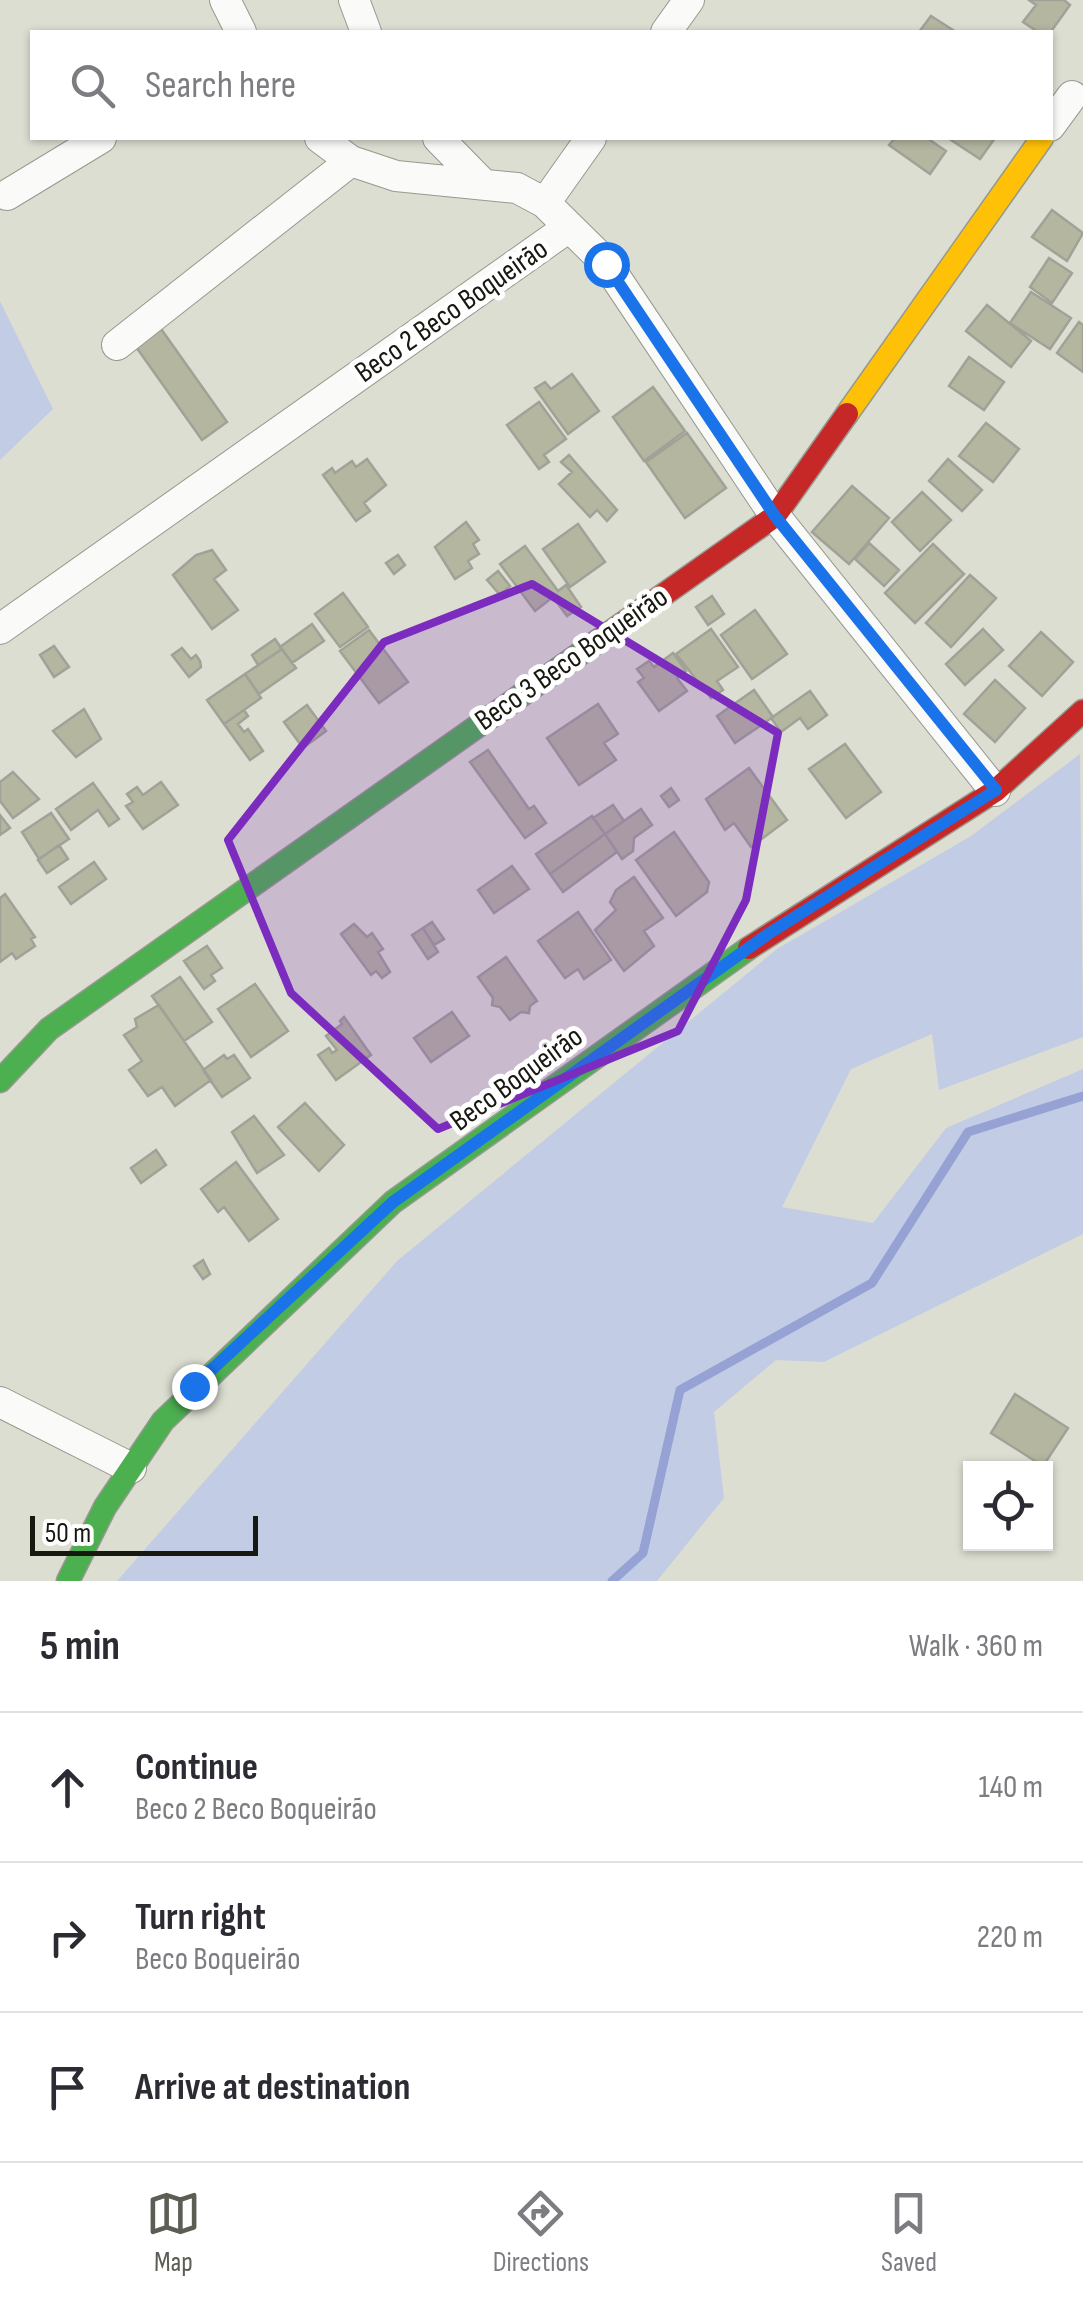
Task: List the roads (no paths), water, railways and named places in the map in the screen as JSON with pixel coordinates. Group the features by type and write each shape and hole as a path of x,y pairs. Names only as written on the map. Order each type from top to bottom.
{"street":[{"path":"225,0 240,30"},
{"path":"354,0 365,30"},
{"path":"667,30 689,0"},
{"path":"1053,122 1072,96"},
{"path":"7,195 98,140"},
{"path":"323,140 351,161 396,176 517,188 544,203 568,226"},
{"path":"440,140 482,184"},
{"path":"544,203 590,140"},
{"name":"Beco 3 Beco Boqueirão","path":"0,1080 49,1028 775,516 1041,140"},
{"path":"117,346 351,161"},
{"name":"Beco 2 Beco Boqueirão","path":"0,629 568,226 606,264 775,516 996,790"},
{"name":"Beco Boqueirão","path":"68,1581 105,1506 163,1420 194,1386 393,1202 768,934 996,790 1083,711"},
{"path":"0,1402 131,1468"}],"waterway":[{"path":"612,1581 643,1553 680,1390 872,1283 968,1132 1083,1096"}]}
